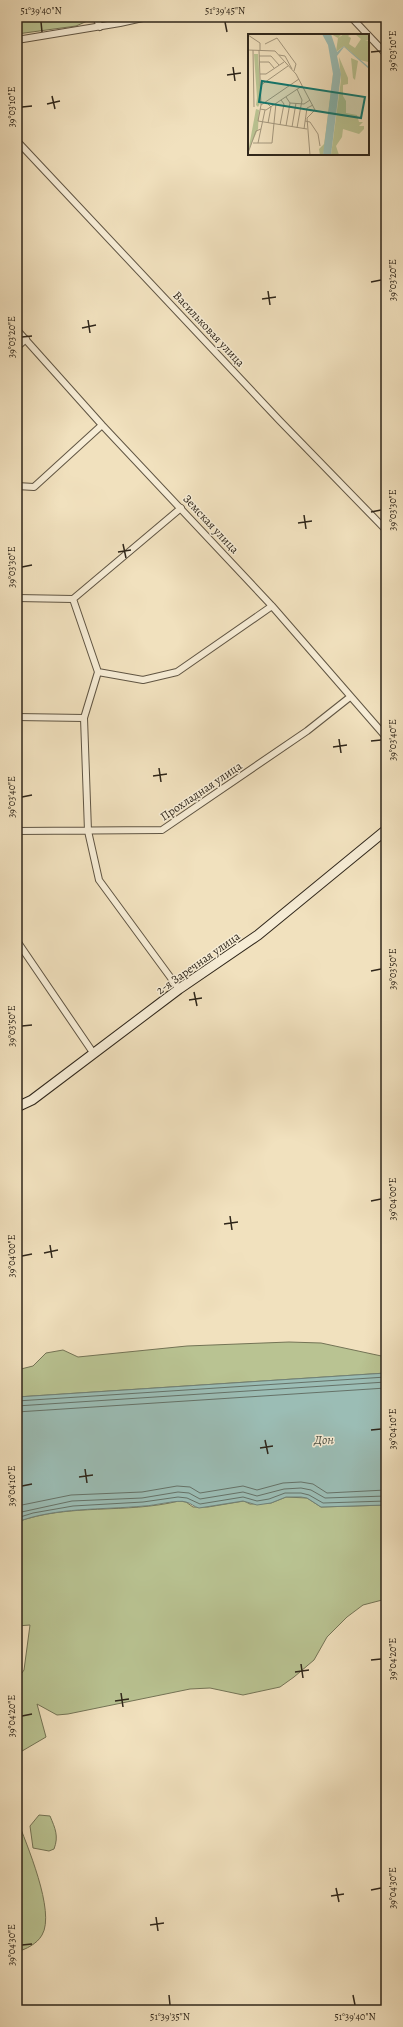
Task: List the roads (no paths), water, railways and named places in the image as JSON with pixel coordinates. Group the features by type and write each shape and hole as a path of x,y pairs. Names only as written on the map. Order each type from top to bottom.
{"street":[{"path":"96,17 100,27"},
{"path":"17,40 100,27 147,17"},
{"path":"351,17 367,34"},
{"path":"369,36 386,54"},
{"name":"Васильковая улица","path":"17,141 280,421 386,530"},
{"name":"Земская улица","path":"17,330 102,425 272,606 386,737"},
{"path":"17,348 26,339"},
{"path":"17,486 34,487 102,425"},
{"path":"17,598 73,599 181,508"},
{"path":"73,599 98,672 84,718 88,831 99,880 179,988"},
{"path":"98,672 143,680 177,672 272,606"},
{"name":"Прохладная улица","path":"17,831 162,830 307,731 350,697"},
{"path":"17,717 84,718"},
{"name":"2-я Заречная улица","path":"17,1107 32,1100 179,988 258,935 386,830"},
{"path":"17,941 94,1054"}],"water":[{"name":"Дон","path":"386,1373 386,1505 321,1507 307,1498 286,1497 271,1503 257,1505 243,1501 199,1508 183,1501 178,1501 148,1506 64,1511 32,1517 17,1522 17,1397"}]}
